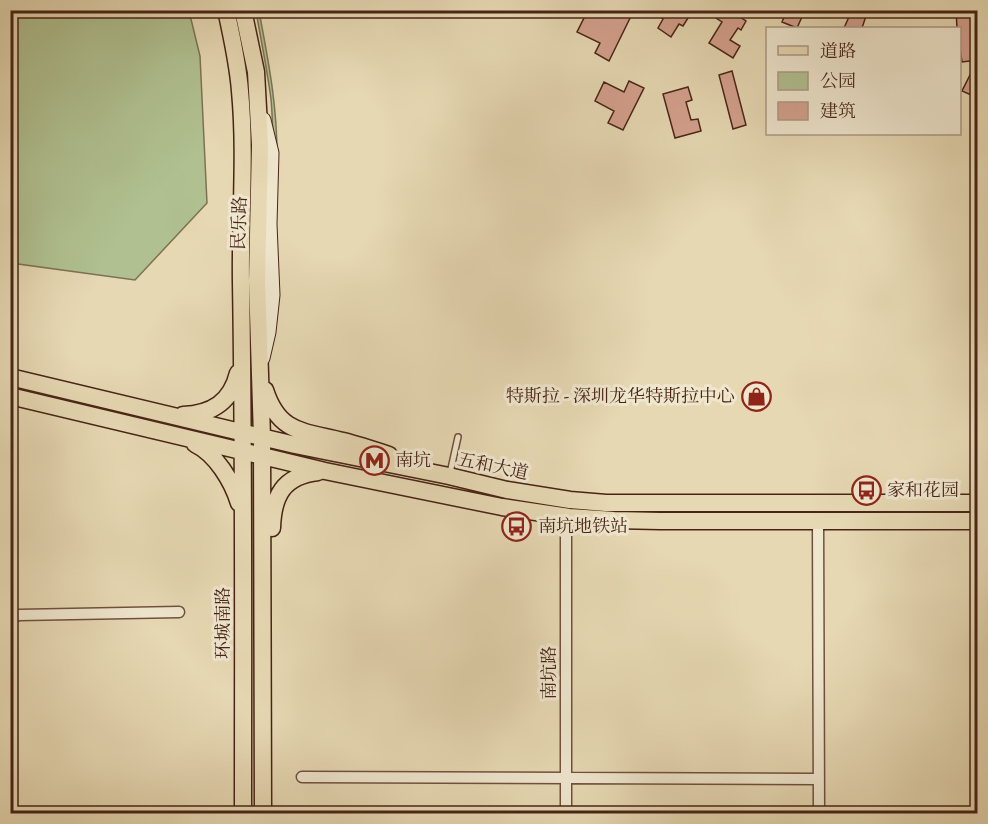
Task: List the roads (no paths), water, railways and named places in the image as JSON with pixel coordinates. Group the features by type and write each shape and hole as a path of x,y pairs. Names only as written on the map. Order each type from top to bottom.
{"main road":[{"name":"民乐路","path":"226,10 235,48 242,132 240,263 243,433"},
{"name":"民乐路","path":"243,10 256,72 259,106 257,281 262,437"},
{"path":"259,106 271,153 269,224 274,245 271,314 260,370 272,409 278,417 293,428 359,445 449,476"},
{"path":"163,414 192,414 211,410 233,388 242,360"},
{"name":"五和大道","path":"10,377 243,433 507,490 570,500 606,503 978,503"},
{"name":"五和大道","path":"10,396 324,471 502,507 569,517 614,520 978,521"},
{"name":"环城南路","path":"243,433 243,813"},
{"path":"262,437 263,813"},
{"path":"183,438 200,446 220,467 230,481 243,520"},
{"path":"263,592 272,546 272,512 276,498 284,486 294,478 324,471"},
{"path":"243,592 263,592"}],"street":[{"path":"818,521 819,813"},
{"name":"南坑路","path":"566,532 566,813"},
{"path":"10,618 20,615 178,612"},
{"path":"302,777 818,779"}],"lane":[{"path":"449,476 458,437"}],"place":[{"name":"特斯拉 - 深圳龙华特斯拉中心","path":"756,396"},
{"name":"南坑","path":"374,460"},
{"name":"家和花园","path":"866,490"},
{"name":"南坑地铁站","path":"517,526"}]}
